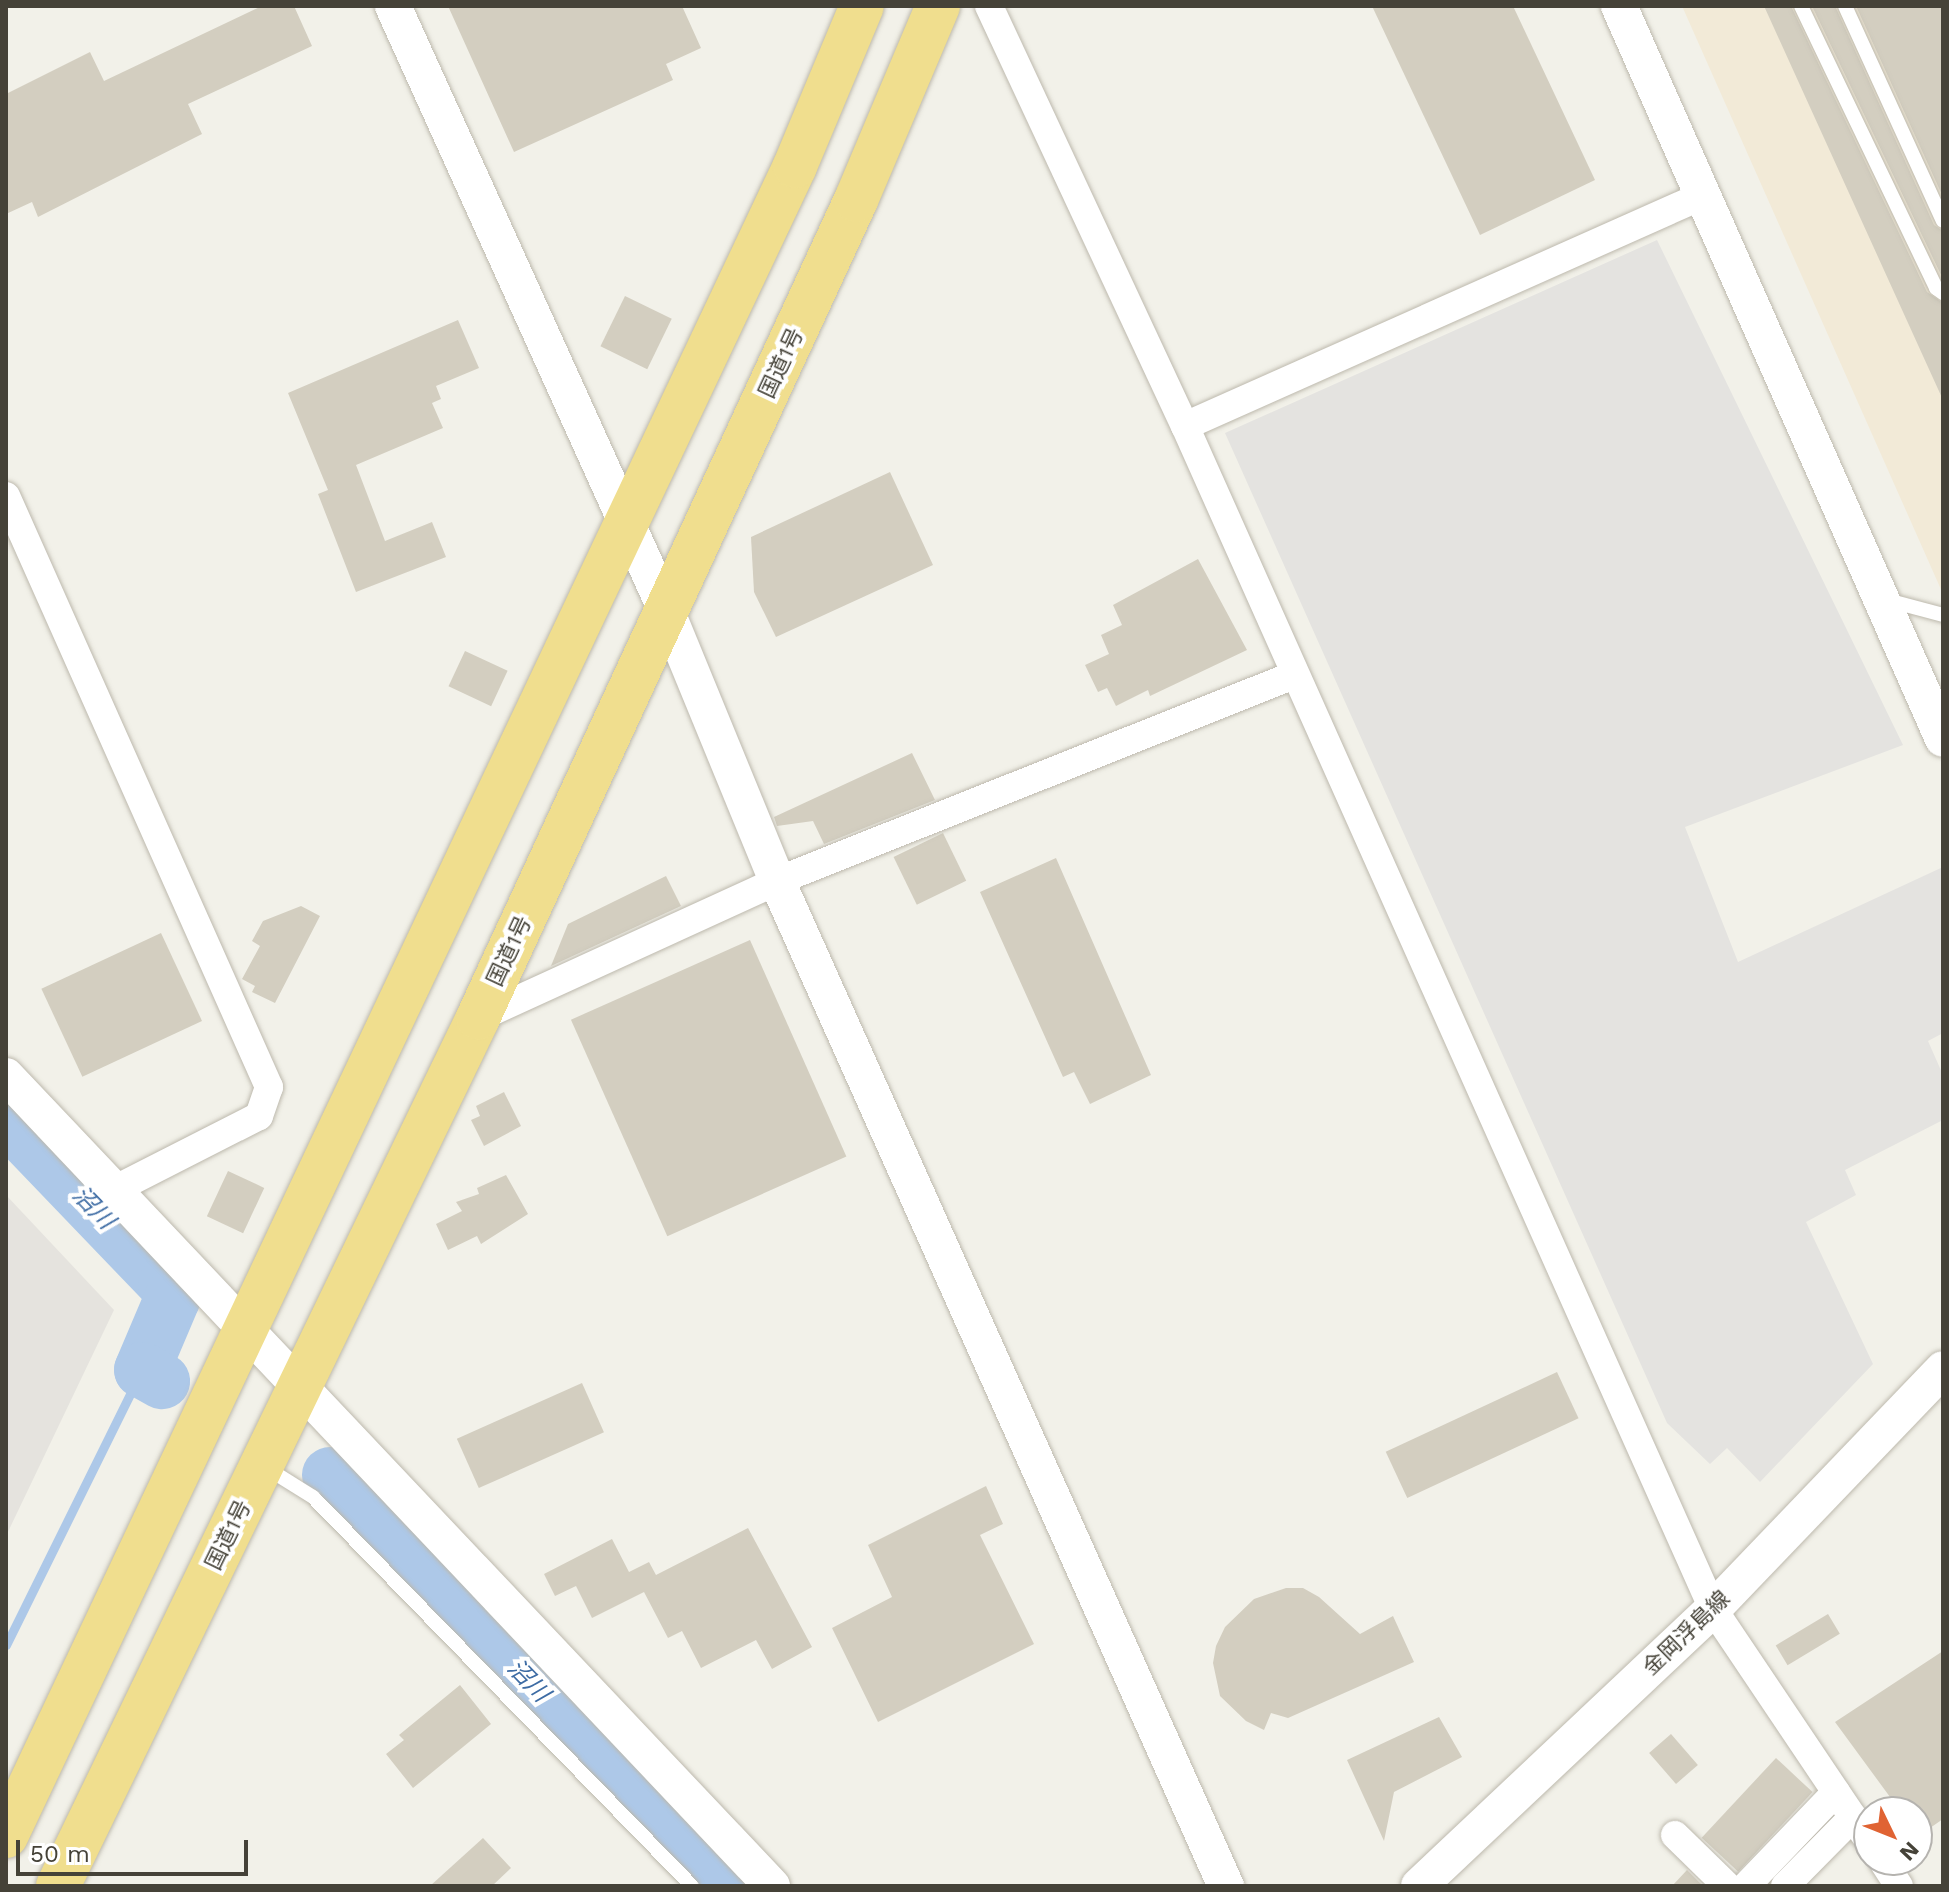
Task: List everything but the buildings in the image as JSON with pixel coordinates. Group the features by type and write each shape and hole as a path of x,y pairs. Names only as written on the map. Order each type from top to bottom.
{"highway":[{"path":"6,1836 248,1331 795,166 862,6"},
{"name":"国道1号","path":"58,1886 478,1018 856,200 938,6"}],"street":[{"path":"393,6 666,610 777,881 1226,1886"},
{"path":"989,6 1185,426 1713,1609 1853,1817 1785,1886"},
{"path":"1623,7 1943,739"},
{"path":"1185,426 1706,194"},
{"path":"6,496 269,1087 259,1116 114,1190"},
{"path":"478,1018 777,881 1294,675"},
{"path":"6,1076 772,1886"},
{"name":"金岡浮島線","path":"1419,1886 1713,1609 1943,1369"},
{"path":"1746,1886 1836,1792"},
{"path":"1675,1835 1727,1886"}],"lane":[{"path":"1801,6 1936,288 1943,293"},
{"path":"1845,6 1943,221"},
{"path":"1882,599 1943,615"},
{"path":"262,1467 313,1497 692,1886"}],"shaded area":[{"path":"1682,6 1943,6 1943,594"},
{"path":"1657,240 1903,745 1685,827 1738,962 1943,867 1943,1033 1928,1041 1943,1075 1943,1120 1845,1170 1856,1195 1806,1222 1873,1364 1760,1482 1727,1448 1710,1464 1667,1423 1225,433"},
{"path":"6,1195 114,1310 6,1536"}],"waterway":[{"name":"沼川","path":"6,1117 166,1284 173,1297 142,1370 162,1381"},
{"path":"6,1645 142,1370"},
{"name":"沼川","path":"330,1475 726,1886"}]}
